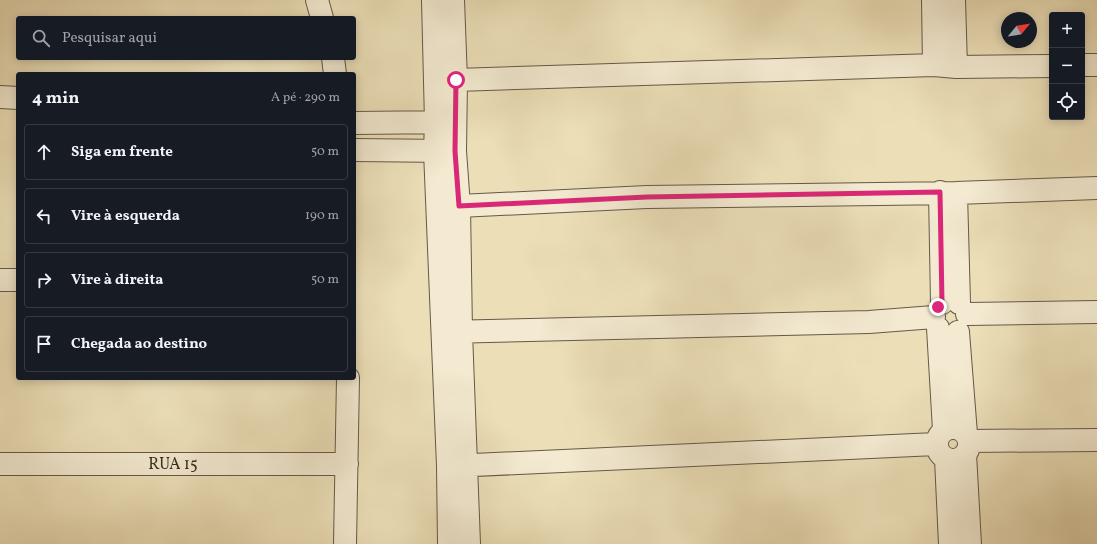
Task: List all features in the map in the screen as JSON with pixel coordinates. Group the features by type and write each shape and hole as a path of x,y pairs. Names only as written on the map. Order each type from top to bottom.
{"street":[{"path":"317,0 321,16"},
{"path":"433,0 445,122 457,465 469,544"},
{"path":"445,122 456,80 453,0"},
{"path":"933,0 934,65"},
{"path":"954,0 956,67"},
{"path":"333,60 335,72"},
{"path":"456,80 934,65 956,67 1049,66"},
{"path":"1085,65 1097,65"},
{"path":"0,97 16,98"},
{"path":"356,123 445,122"},
{"path":"356,150 445,151"},
{"path":"445,151 459,206 452,332"},
{"path":"459,206 647,197 948,193 1097,188"},
{"path":"948,193 954,444 950,544"},
{"path":"0,280 16,280"},
{"path":"452,332 869,322 950,316 1097,312"},
{"path":"345,544 348,380"},
{"path":"457,465 954,444 1097,440"},
{"path":"954,444 970,544"},
{"name":"RUA 15","path":"0,464 346,464"},
{"path":"449,544 457,465"}],"route":[{"path":"456,80 454,122 459,206 647,197 940,192 942,303 938,307"}]}
